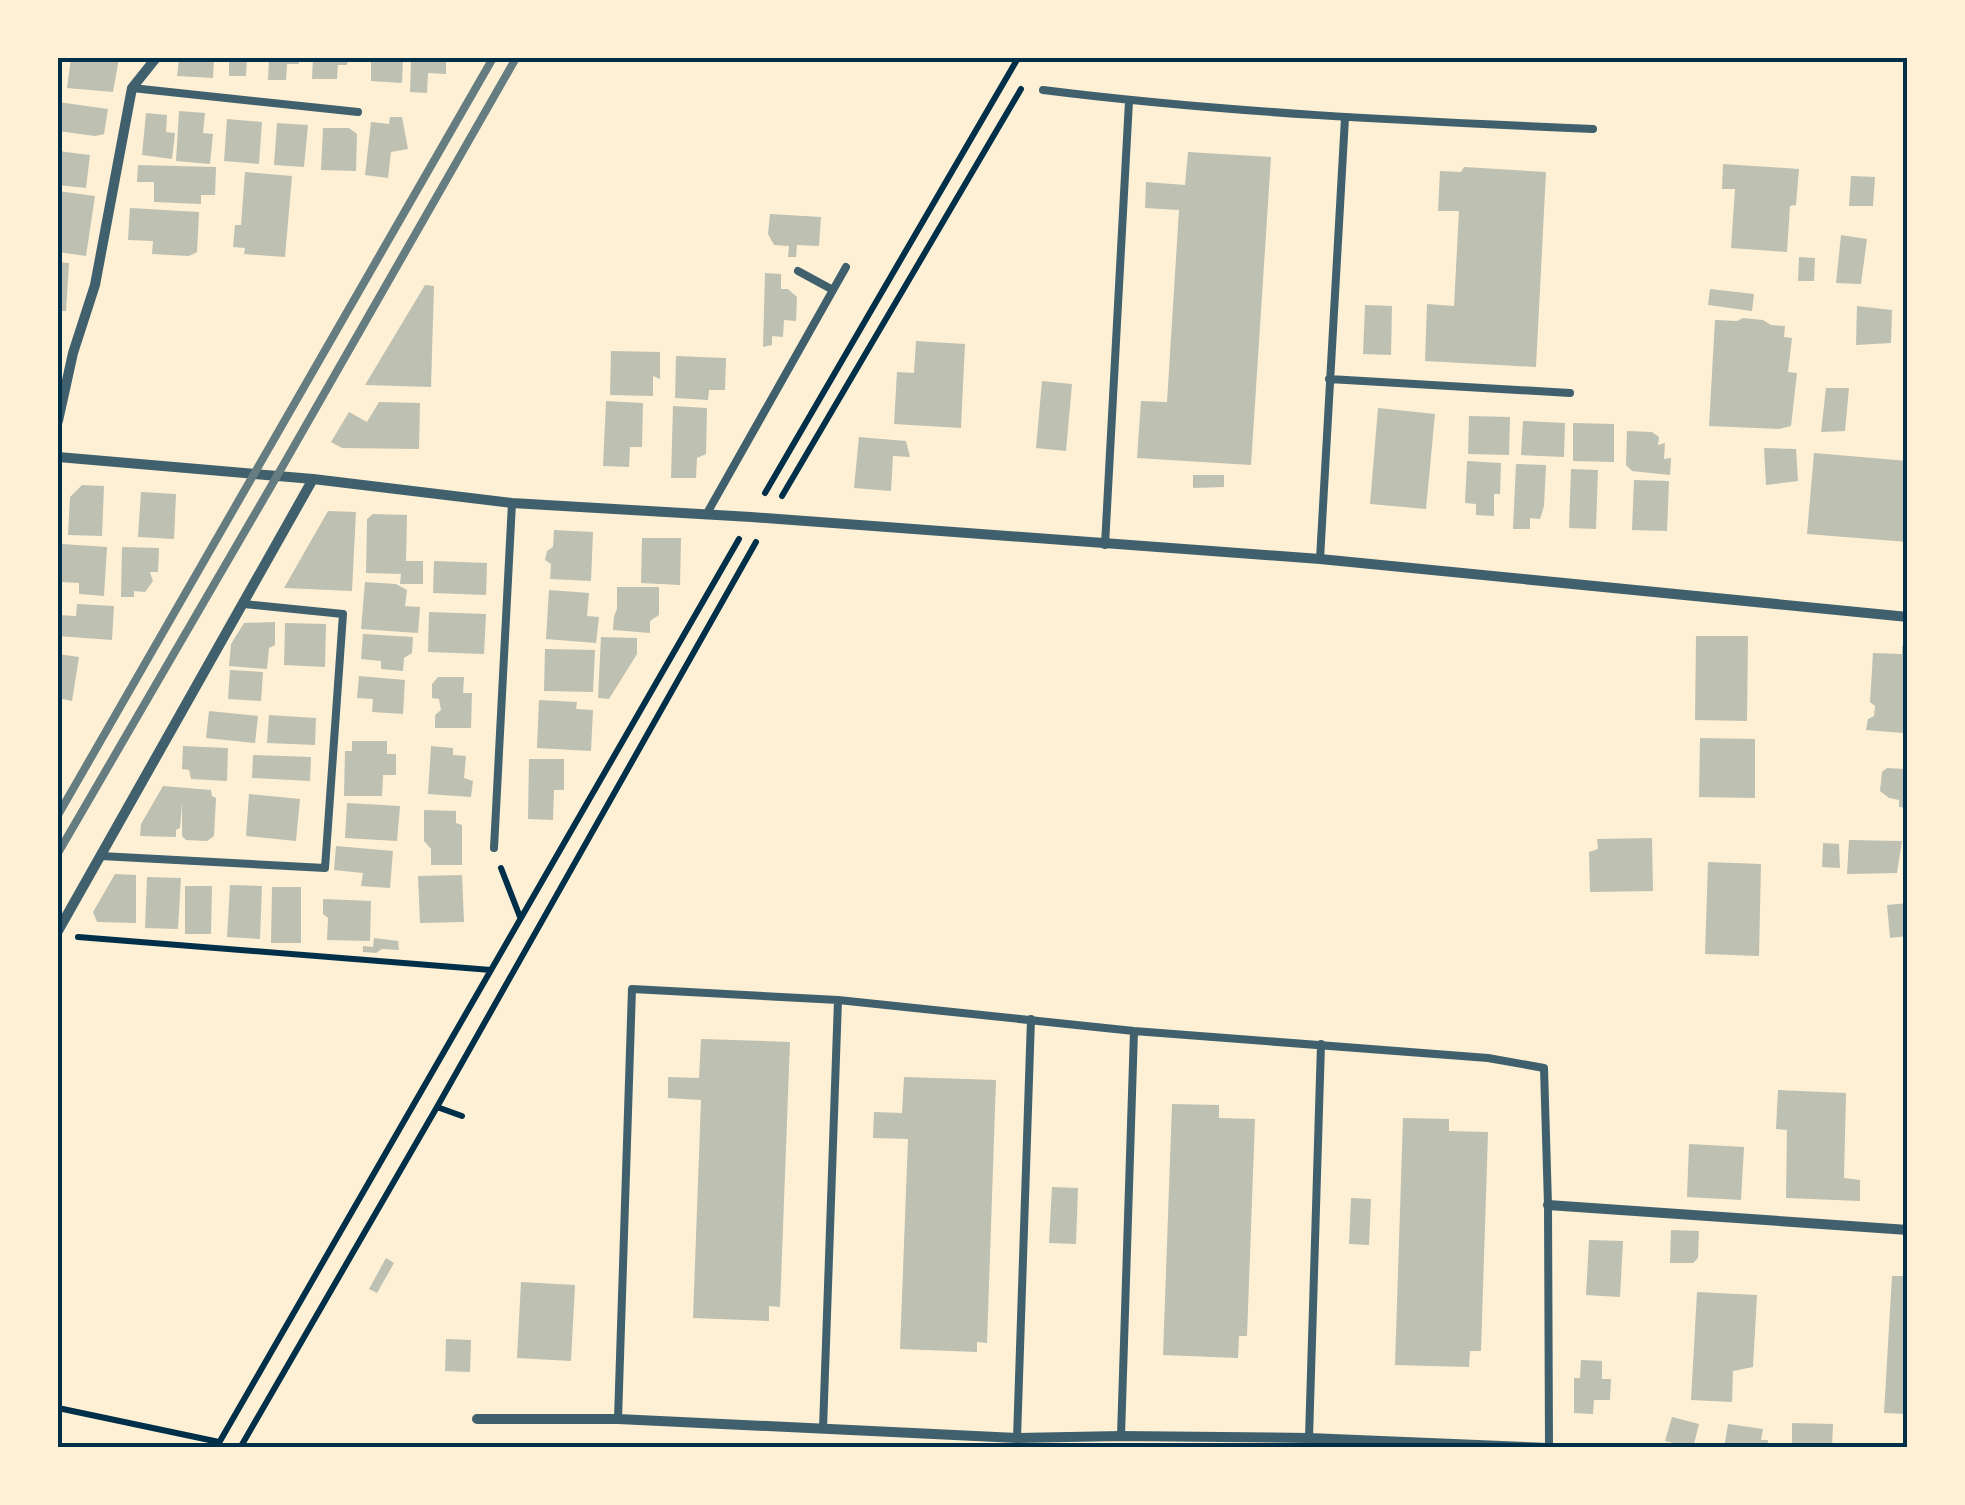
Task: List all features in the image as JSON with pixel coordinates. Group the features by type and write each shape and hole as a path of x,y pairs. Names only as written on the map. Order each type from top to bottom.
{"street":[{"path":"58,421 73,354 96,285 132,88 156,58"},
{"path":"58,457 313,479 512,503 1320,558 1908,617"},
{"path":"58,931 313,479"},
{"path":"1548,1206 1908,1230"},
{"path":"477,1419 618,1419 1121,1442 1309,1438 1548,1448"}],"lane":[{"path":"132,88 358,112"},
{"path":"1044,90 1345,118 1593,129"},
{"path":"1106,545 1130,101"},
{"path":"1320,558 1345,118"},
{"path":"706,515 846,267"},
{"path":"798,271 833,290"},
{"path":"1329,379 1570,394"},
{"path":"494,848 512,503"},
{"path":"101,856 325,868 343,614 244,604"},
{"path":"618,1419 632,989 838,1000 1134,1031 1488,1058 1544,1068 1548,1448"},
{"path":"824,1429 838,1000"},
{"path":"1017,1438 1031,1020"},
{"path":"1121,1442 1134,1031"},
{"path":"1309,1438 1321,1044"}],"path":[{"path":"58,1408 218,1445 1018,58"},
{"path":"240,1448 769,519 1026,81"},
{"path":"494,848 521,918"},
{"path":"77,937 491,970"},
{"path":"437,1107 462,1116"}],"building":[{"path":"71,58 119,58 113,92 67,88"},
{"path":"179,58 214,58 213,78 177,76"},
{"path":"229,58 247,58 246,76 229,76"},
{"path":"269,58 299,58 299,64 287,64 286,80 268,80"},
{"path":"313,58 348,58 347,65 338,65 337,79 312,79"},
{"path":"403,58 402,83 371,81 371,62 356,61"},
{"path":"411,58 446,58 446,74 428,73 427,93 410,92"},
{"path":"58,102 108,109 104,134 58,131"},
{"path":"179,111 205,113 203,133 213,134 210,164 176,161"},
{"path":"146,113 167,115 166,132 175,133 172,159 142,155"},
{"path":"390,117 402,117 408,149 391,152 388,178 365,175 371,122 389,124"},
{"path":"227,119 262,122 259,164 224,161"},
{"path":"277,123 308,125 304,167 274,165"},
{"path":"323,128 349,128 357,134 356,171 321,170"},
{"path":"58,151 90,155 86,188 58,185"},
{"path":"1188,152 1271,157 1251,465 1137,458 1141,401 1167,402 1179,210 1145,208 1146,182 1185,185"},
{"path":"1723,164 1799,169 1796,205 1790,206 1787,252 1731,248 1735,189 1722,189"},
{"path":"138,165 216,167 215,195 201,195 201,204 154,202 154,182 137,182"},
{"path":"1464,167 1546,172 1536,367 1425,361 1427,304 1454,306 1459,211 1438,211 1440,171 1461,172"},
{"path":"245,172 292,176 285,257 244,254 245,248 233,247 235,225 241,225"},
{"path":"1851,176 1875,177 1873,206 1849,206"},
{"path":"58,191 95,196 86,256 58,252"},
{"path":"130,208 199,212 197,252 189,256 152,254 153,241 128,240"},
{"path":"770,214 821,217 819,246 797,245 796,257 788,257 789,246 774,245 768,234"},
{"path":"1841,235 1867,239 1861,284 1836,283"},
{"path":"1799,257 1815,258 1814,281 1798,281"},
{"path":"58,262 69,263 66,311 58,311"},
{"path":"765,273 781,274 781,289 788,289 797,297 796,321 784,320 783,337 772,336 772,345 763,347"},
{"path":"425,285 434,286 431,387 365,385"},
{"path":"1710,289 1754,294 1752,311 1708,305"},
{"path":"1365,305 1392,306 1391,355 1363,354"},
{"path":"1857,306 1892,310 1891,343 1856,345"},
{"path":"1743,318 1785,326 1784,337 1792,338 1788,372 1797,373 1791,426 1709,426 1715,320"},
{"path":"916,341 965,344 961,428 894,424 897,372 914,373"},
{"path":"611,351 660,352 660,379 653,376 653,396 610,395"},
{"path":"676,356 726,358 725,390 709,390 708,400 675,398"},
{"path":"1042,381 1072,384 1066,451 1036,448"},
{"path":"1826,388 1849,388 1845,431 1821,432"},
{"path":"606,401 643,403 642,447 630,447 629,467 603,466"},
{"path":"379,402 420,403 419,449 342,448 331,442 349,412 367,422"},
{"path":"673,406 707,408 706,454 697,458 696,478 671,478"},
{"path":"1378,408 1435,414 1426,509 1370,504"},
{"path":"1469,416 1510,417 1509,455 1468,454"},
{"path":"1523,421 1565,423 1564,457 1521,455"},
{"path":"1573,423 1614,424 1614,462 1573,461"},
{"path":"1627,431 1652,432 1659,437 1658,445 1665,443 1664,459 1671,458 1670,475 1632,471 1626,465"},
{"path":"859,437 906,441 910,457 893,456 891,491 854,488"},
{"path":"1764,448 1796,449 1798,481 1766,485"},
{"path":"1814,453 1908,461 1908,542 1807,534"},
{"path":"1467,461 1501,463 1500,494 1494,494 1494,516 1476,515 1476,504 1465,503"},
{"path":"1516,464 1546,465 1544,506 1540,519 1530,518 1530,529 1513,529"},
{"path":"1571,469 1598,470 1596,529 1569,528"},
{"path":"1193,475 1224,475 1224,487 1193,488"},
{"path":"1634,480 1669,481 1667,531 1632,530"},
{"path":"82,485 104,486 102,536 68,535 70,497"},
{"path":"141,492 176,494 174,539 138,537"},
{"path":"328,511 356,512 352,591 284,588"},
{"path":"373,514 407,515 406,561 423,561 423,584 400,584 401,574 366,573 367,519"},
{"path":"554,530 593,532 591,581 550,579 551,564 545,560 547,551 553,547"},
{"path":"642,538 681,538 680,585 641,583"},
{"path":"62,544 107,547 104,596 79,594 79,583 60,582"},
{"path":"122,547 159,548 158,572 150,572 153,581 145,592 134,591 134,597 121,597"},
{"path":"434,561 487,563 486,595 433,593"},
{"path":"365,582 396,584 407,590 405,606 420,607 418,633 361,629"},
{"path":"617,587 659,587 659,615 650,621 650,633 613,630"},
{"path":"549,590 589,593 587,616 599,617 596,643 546,639"},
{"path":"77,604 114,606 112,640 58,636 58,615 76,616"},
{"path":"429,612 486,614 484,654 428,652"},
{"path":"275,622 275,645 269,648 267,669 229,666 231,644 244,623"},
{"path":"285,623 326,624 325,667 284,665"},
{"path":"363,634 413,637 412,653 404,658 403,671 381,669 381,661 361,659"},
{"path":"1696,636 1748,636 1747,721 1695,720"},
{"path":"601,637 637,638 637,654 609,699 598,698"},
{"path":"1902,646 1908,646 1908,808 1899,807 1899,800 1880,791 1882,772 1887,768 1904,769 1903,733 1866,730 1875,706 1870,702 1873,653 1902,654"},
{"path":"545,649 595,650 593,692 544,691"},
{"path":"58,654 79,657 72,701 58,698"},
{"path":"230,670 263,672 261,701 228,699"},
{"path":"359,676 405,680 403,714 372,712 373,699 357,698"},
{"path":"438,677 464,677 463,693 472,693 471,728 435,728 435,715 441,710 439,699 432,698 432,684"},
{"path":"539,700 577,702 576,709 593,710 591,751 537,748"},
{"path":"209,711 258,716 255,743 206,738"},
{"path":"269,715 316,718 315,745 267,743"},
{"path":"1700,738 1755,739 1755,798 1699,797"},
{"path":"352,741 387,741 387,754 396,754 396,775 383,775 382,796 344,796 345,751 352,751"},
{"path":"183,746 228,748 227,781 191,779 189,770 182,769"},
{"path":"431,746 453,748 453,755 466,756 464,778 473,781 471,797 428,794"},
{"path":"253,755 311,757 310,781 252,778"},
{"path":"529,759 564,759 564,790 554,790 553,820 528,819"},
{"path":"163,786 211,790 216,798 214,836 207,841 186,840 182,836 182,803 176,837 140,836 141,824"},
{"path":"249,794 300,799 296,841 246,836"},
{"path":"347,803 400,806 397,841 345,838"},
{"path":"424,810 456,811 456,823 462,825 462,865 431,865 431,849 424,841"},
{"path":"1652,838 1653,891 1590,892 1589,852 1598,849 1597,839"},
{"path":"1849,840 1902,841 1897,873 1847,874"},
{"path":"1823,843 1839,844 1840,868 1822,867"},
{"path":"336,846 393,851 390,888 361,886 363,873 334,870"},
{"path":"1708,862 1761,864 1759,956 1705,954"},
{"path":"115,874 136,875 136,923 97,922 93,912"},
{"path":"462,875 464,922 420,923 418,876"},
{"path":"147,877 181,878 178,929 145,928"},
{"path":"230,885 262,886 260,939 227,937"},
{"path":"185,886 212,886 211,934 185,934"},
{"path":"272,887 301,887 301,943 271,943"},
{"path":"323,899 371,901 370,941 327,940 328,918 323,914"},
{"path":"1908,903 1908,936 1890,938 1887,905"},
{"path":"374,938 398,941 399,950 363,952 363,946 373,947"},
{"path":"701,1039 790,1042 780,1307 769,1306 769,1321 693,1318 701,1100 668,1098 668,1077 699,1078"},
{"path":"904,1077 996,1080 987,1343 977,1342 977,1352 900,1349 908,1139 873,1138 874,1112 902,1113"},
{"path":"1778,1090 1846,1093 1844,1178 1860,1180 1860,1201 1786,1198 1787,1130 1776,1129"},
{"path":"1172,1104 1219,1105 1219,1118 1255,1119 1247,1336 1239,1336 1238,1358 1163,1355"},
{"path":"1403,1118 1449,1119 1449,1131 1488,1132 1481,1351 1470,1351 1469,1367 1395,1365"},
{"path":"1689,1144 1744,1147 1741,1200 1687,1197"},
{"path":"1052,1187 1078,1188 1076,1244 1049,1243"},
{"path":"1351,1198 1371,1199 1369,1245 1349,1244"},
{"path":"1671,1230 1699,1231 1698,1258 1693,1263 1670,1263"},
{"path":"1589,1240 1623,1241 1620,1297 1586,1295"},
{"path":"386,1258 394,1263 377,1293 369,1289"},
{"path":"1892,1276 1908,1276 1908,1414 1884,1413"},
{"path":"521,1282 575,1285 571,1361 517,1358"},
{"path":"1697,1292 1757,1295 1753,1367 1733,1371 1732,1402 1691,1400"},
{"path":"446,1339 471,1340 470,1372 445,1371"},
{"path":"1581,1360 1602,1361 1602,1379 1611,1379 1610,1400 1594,1400 1593,1414 1574,1413 1574,1378 1580,1378"},
{"path":"1672,1417 1699,1424 1693,1448 1665,1441"},
{"path":"1792,1423 1833,1424 1832,1448 1792,1448"},
{"path":"1728,1424 1763,1429 1761,1440 1768,1440 1767,1448 1724,1448"}],"railway":[{"path":"58,815 493,58"},
{"path":"58,853 516,58"}]}
